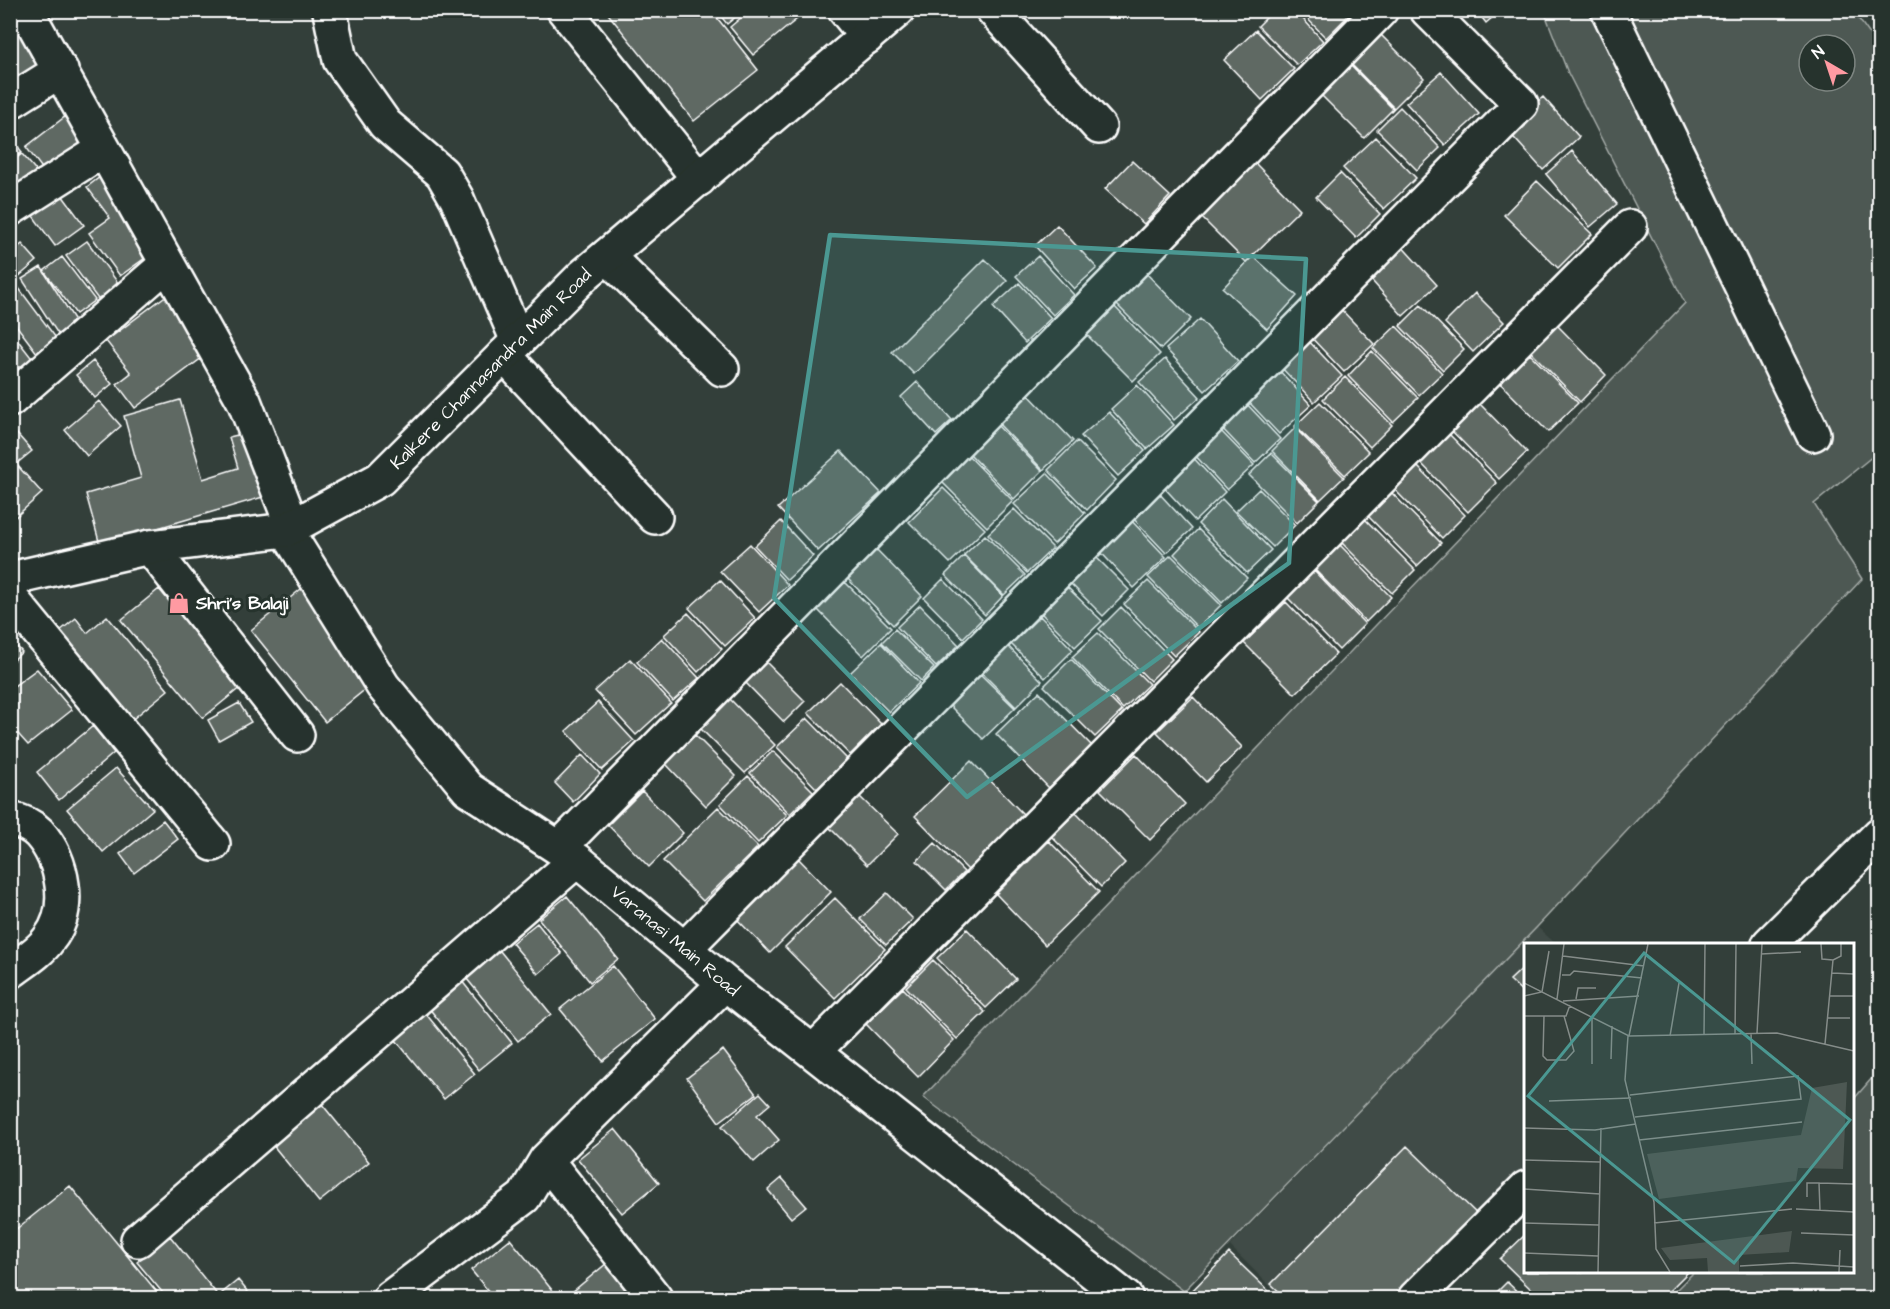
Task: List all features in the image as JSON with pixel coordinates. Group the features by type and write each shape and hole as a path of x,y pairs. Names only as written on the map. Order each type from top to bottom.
{"street":[{"name":"Varanasi Main Road","path":"26,10 244,402 290,529 383,686 468,789 568,854 725,983 1126,1299"},
{"path":"564,10 699,179"},
{"path":"845,10 867,37"},
{"name":"Kalkere Channasandra Main Road","path":"10,579 150,547 290,529 380,479 607,256 898,10"},
{"path":"993,10 1099,127"},
{"path":"138,1240 568,854 1381,10"},
{"path":"685,948 1521,104 1427,10"},
{"path":"1608,10 1813,434"},
{"path":"330,12 340,60 385,124 442,173 457,199 511,348 655,516"},
{"path":"10,102 61,70"},
{"path":"10,209 103,150"},
{"path":"813,1052 1630,227"},
{"path":"607,256 722,369"},
{"path":"10,400 167,264"},
{"path":"150,547 297,735"},
{"path":"10,597 213,844"},
{"path":"10,819 38,832 55,858 63,888 62,915 49,940 10,972"},
{"path":"1771,943 1880,834"},
{"path":"390,1299 524,1197 546,1160 725,983"},
{"path":"546,1160 655,1299"},
{"path":"1415,1299 1524,1190"}],"highlighted area":[{"path":"830,235 1306,259 1289,563 967,797 774,598"}],"shaded area":[{"path":"1544,11 1853,11 1879,47 1879,451 1814,504 1862,579 1537,927 1184,1291 923,1097 1685,303 1568,73"},
{"path":"1537,927 1555,943 1524,943 1524,1179 1410,1298 1282,1298 1230,1246"},
{"path":"1879,1070 1880,1239 1876,1242 1879,1246 1879,1298 1668,1298 1693,1273 1854,1273 1854,1099"}],"building":[{"path":"10,10 52,66 10,95"},
{"path":"605,10 711,10 758,70 694,121"},
{"path":"716,10 744,10 727,24"},
{"path":"750,10 808,10 753,55 730,27"},
{"path":"1274,10 1295,10 1323,41 1297,65 1258,26"},
{"path":"1299,10 1354,10 1326,38"},
{"path":"1476,10 1501,10 1486,23"},
{"path":"1256,30 1294,69 1262,100 1224,60"},
{"path":"1378,32 1424,78 1394,108 1348,61"},
{"path":"1347,62 1393,109 1364,138 1318,92"},
{"path":"1441,72 1479,114 1445,145 1406,103"},
{"path":"1543,97 1579,137 1543,170 1506,129"},
{"path":"1400,107 1440,148 1417,170 1377,130"},
{"path":"71,112 97,146 50,179 26,147"},
{"path":"10,136 22,152 10,161"},
{"path":"1376,137 1416,178 1384,209 1343,168"},
{"path":"1572,151 1617,204 1590,227 1546,174"},
{"path":"22,154 45,181 26,194 10,176 10,163"},
{"path":"1132,161 1170,196 1144,224 1105,189"},
{"path":"1255,163 1300,209 1246,262 1201,217"},
{"path":"105,173 152,253 120,276 89,233 110,218 87,187"},
{"path":"1340,173 1380,214 1356,238 1316,197"},
{"path":"1537,181 1592,234 1558,268 1504,215"},
{"path":"62,195 84,225 55,246 33,216"},
{"path":"1057,225 1097,268 1074,289 1035,246"},
{"path":"87,241 127,295 106,310 66,256"},
{"path":"1398,242 1437,285 1403,316 1365,273"},
{"path":"22,244 37,261 10,284 10,254"},
{"path":"1038,256 1074,295 1053,315 1016,276"},
{"path":"1253,256 1297,296 1267,329 1223,288"},
{"path":"62,257 95,300 76,314 44,271"},
{"path":"985,259 1007,281 914,374 892,352"},
{"path":"41,267 76,322 58,334 22,279"},
{"path":"1144,271 1191,319 1161,349 1114,302"},
{"path":"15,283 59,342 40,357 10,317 10,287"},
{"path":"1019,283 1051,318 1025,343 993,307"},
{"path":"1475,293 1504,322 1473,352 1445,323"},
{"path":"168,294 211,351 135,408 117,384 131,373 106,341"},
{"path":"1336,304 1374,344 1344,372 1306,332"},
{"path":"1421,305 1464,349 1443,370 1400,326"},
{"path":"1114,306 1160,354 1133,381 1086,334"},
{"path":"1200,319 1238,361 1205,391 1166,349"},
{"path":"1557,325 1606,375 1580,402 1530,351"},
{"path":"1396,326 1442,373 1419,395 1373,348"},
{"path":"13,334 34,361 20,372 10,359 10,336"},
{"path":"1305,337 1342,376 1314,402 1277,363"},
{"path":"1372,351 1418,398 1393,422 1348,376"},
{"path":"1530,354 1578,403 1548,432 1500,383"},
{"path":"1165,359 1200,397 1174,420 1139,382"},
{"path":"93,361 112,384 95,398 76,375"},
{"path":"1278,369 1311,405 1279,434 1246,399"},
{"path":"1345,377 1392,425 1370,447 1323,399"},
{"path":"917,382 952,420 936,435 901,397"},
{"path":"1137,385 1174,425 1147,449 1111,409"},
{"path":"1026,392 1073,441 1043,470 996,421"},
{"path":"180,400 203,479 238,468 229,437 250,432 273,494 100,545 86,494 141,478 124,416"},
{"path":"99,401 121,426 87,456 65,430"},
{"path":"1244,401 1280,439 1255,463 1219,425"},
{"path":"1477,401 1527,452 1499,479 1449,428"},
{"path":"1320,402 1369,452 1345,475 1295,426"},
{"path":"1109,412 1145,451 1118,476 1081,436"},
{"path":"996,424 1042,471 1014,499 968,452"},
{"path":"10,426 32,451 10,469"},
{"path":"1218,428 1254,465 1227,490 1192,452"},
{"path":"1295,428 1344,477 1320,500 1272,451"},
{"path":"1447,432 1497,483 1468,512 1418,460"},
{"path":"1077,441 1116,480 1087,510 1048,470"},
{"path":"841,451 881,493 818,551 778,508"},
{"path":"965,452 1013,501 987,527 938,478"},
{"path":"1189,453 1225,492 1195,521 1159,482"},
{"path":"1271,453 1319,501 1297,523 1249,475"},
{"path":"17,465 42,493 11,521 10,471"},
{"path":"1416,465 1465,515 1442,538 1393,488"},
{"path":"1047,473 1085,513 1054,544 1014,504"},
{"path":"943,488 985,529 950,563 909,522"},
{"path":"1259,489 1295,525 1273,547 1236,511"},
{"path":"1390,491 1441,543 1417,566 1366,514"},
{"path":"1158,492 1192,529 1166,553 1131,516"},
{"path":"1222,499 1271,550 1247,573 1198,524"},
{"path":"1014,509 1053,548 1027,573 988,534"},
{"path":"1128,517 1166,557 1134,588 1096,547"},
{"path":"1364,518 1415,570 1392,593 1340,541"},
{"path":"781,521 813,556 787,580 755,546"},
{"path":"1198,529 1247,578 1222,603 1174,554"},
{"path":"985,535 1025,575 1004,595 964,555"},
{"path":"750,544 788,585 759,612 720,571"},
{"path":"1340,545 1391,597 1366,622 1315,570"},
{"path":"875,548 922,596 893,625 846,577"},
{"path":"1171,555 1221,605 1198,628 1148,577"},
{"path":"964,556 1003,596 985,615 945,575"},
{"path":"1095,556 1129,590 1103,616 1069,582"},
{"path":"1314,571 1365,624 1339,650 1287,597"},
{"path":"943,579 982,619 963,638 924,598"},
{"path":"720,580 755,618 725,646 689,608"},
{"path":"1148,581 1199,632 1174,656 1124,604"},
{"path":"845,582 891,628 863,656 817,609"},
{"path":"307,584 373,683 325,722 251,630"},
{"path":"1064,584 1102,621 1075,647 1038,610"},
{"path":"159,589 183,618 189,613 247,682 203,718 121,620"},
{"path":"1286,602 1336,654 1295,694 1244,643"},
{"path":"920,605 959,645 936,667 897,627"},
{"path":"1121,607 1172,659 1150,681 1099,629"},
{"path":"688,613 722,649 698,672 664,635"},
{"path":"107,616 168,690 128,723 55,635 76,618 87,633"},
{"path":"1040,616 1073,650 1045,678 1011,644"},
{"path":"895,629 934,668 921,681 882,642"},
{"path":"1098,633 1149,684 1123,709 1072,657"},
{"path":"662,638 699,678 673,701 637,662"},
{"path":"10,639 22,652 10,663"},
{"path":"881,643 919,683 889,712 850,673"},
{"path":"1008,646 1042,681 1016,707 981,672"},
{"path":"630,659 671,703 636,735 595,691"},
{"path":"1071,659 1122,711 1095,737 1044,686"},
{"path":"765,661 805,701 784,722 745,682"},
{"path":"37,669 72,710 28,745 10,725 10,689"},
{"path":"977,671 1015,708 983,739 946,702"},
{"path":"840,682 881,724 850,755 808,713"},
{"path":"1039,692 1092,746 1049,788 996,734"},
{"path":"728,697 775,745 745,773 698,726"},
{"path":"1193,697 1242,747 1206,782 1157,732"},
{"path":"598,702 634,741 602,770 566,731"},
{"path":"239,703 251,722 219,740 208,720"},
{"path":"807,718 847,759 817,789 777,747"},
{"path":"93,726 114,753 59,800 37,772"},
{"path":"695,735 736,776 706,806 666,764"},
{"path":"773,751 813,791 790,814 750,773"},
{"path":"1136,754 1185,804 1150,840 1100,790"},
{"path":"582,755 600,774 573,802 555,783"},
{"path":"971,761 1024,815 968,870 915,816"},
{"path":"116,768 153,809 103,852 67,809"},
{"path":"748,776 787,815 758,843 720,804"},
{"path":"642,791 683,833 649,867 608,825"},
{"path":"858,795 898,834 867,865 827,825"},
{"path":"718,807 758,847 703,901 663,861"},
{"path":"1076,813 1125,863 1101,887 1051,836"},
{"path":"163,820 178,839 134,873 120,854"},
{"path":"1049,841 1099,892 1045,945 996,894"},
{"path":"935,843 964,872 946,890 917,861"},
{"path":"795,855 831,892 770,953 733,915"},
{"path":"887,893 913,919 886,945 860,919"},
{"path":"567,896 618,959 590,982 539,919"},
{"path":"835,898 885,949 835,998 785,947"},
{"path":"537,923 562,954 538,974 512,943"},
{"path":"967,929 1016,979 986,1008 937,958"},
{"path":"496,946 551,1014 518,1041 462,973"},
{"path":"933,960 985,1012 957,1039 906,987"},
{"path":"613,966 655,1019 603,1061 560,1009"},
{"path":"1524,967 1524,993 1510,980"},
{"path":"461,980 512,1043 479,1070 428,1007"},
{"path":"903,988 954,1040 918,1077 866,1024"},
{"path":"426,1014 475,1074 444,1099 395,1039"},
{"path":"723,1050 756,1094 719,1122 687,1078"},
{"path":"760,1093 770,1104 757,1115 779,1140 754,1162 722,1126"},
{"path":"321,1103 369,1162 319,1202 272,1144"},
{"path":"615,1129 659,1183 622,1213 578,1159"},
{"path":"1407,1146 1481,1218 1401,1298 1286,1298 1271,1284"},
{"path":"782,1178 806,1206 791,1218 768,1190"},
{"path":"70,1186 162,1298 10,1298 10,1234"},
{"path":"170,1236 216,1293 209,1298 167,1298 137,1262"},
{"path":"1524,1236 1524,1273 1687,1273 1662,1298 1540,1298 1500,1259"},
{"path":"510,1239 557,1296 555,1298 494,1298 471,1270"},
{"path":"1229,1253 1276,1298 1185,1298"},
{"path":"607,1263 633,1295 629,1298 565,1298"},
{"path":"238,1280 253,1298 216,1298"},
{"path":"1507,1282 1524,1298 1491,1298"}],"place":[{"name":"Shri's Balaji","path":"179,603"}]}
